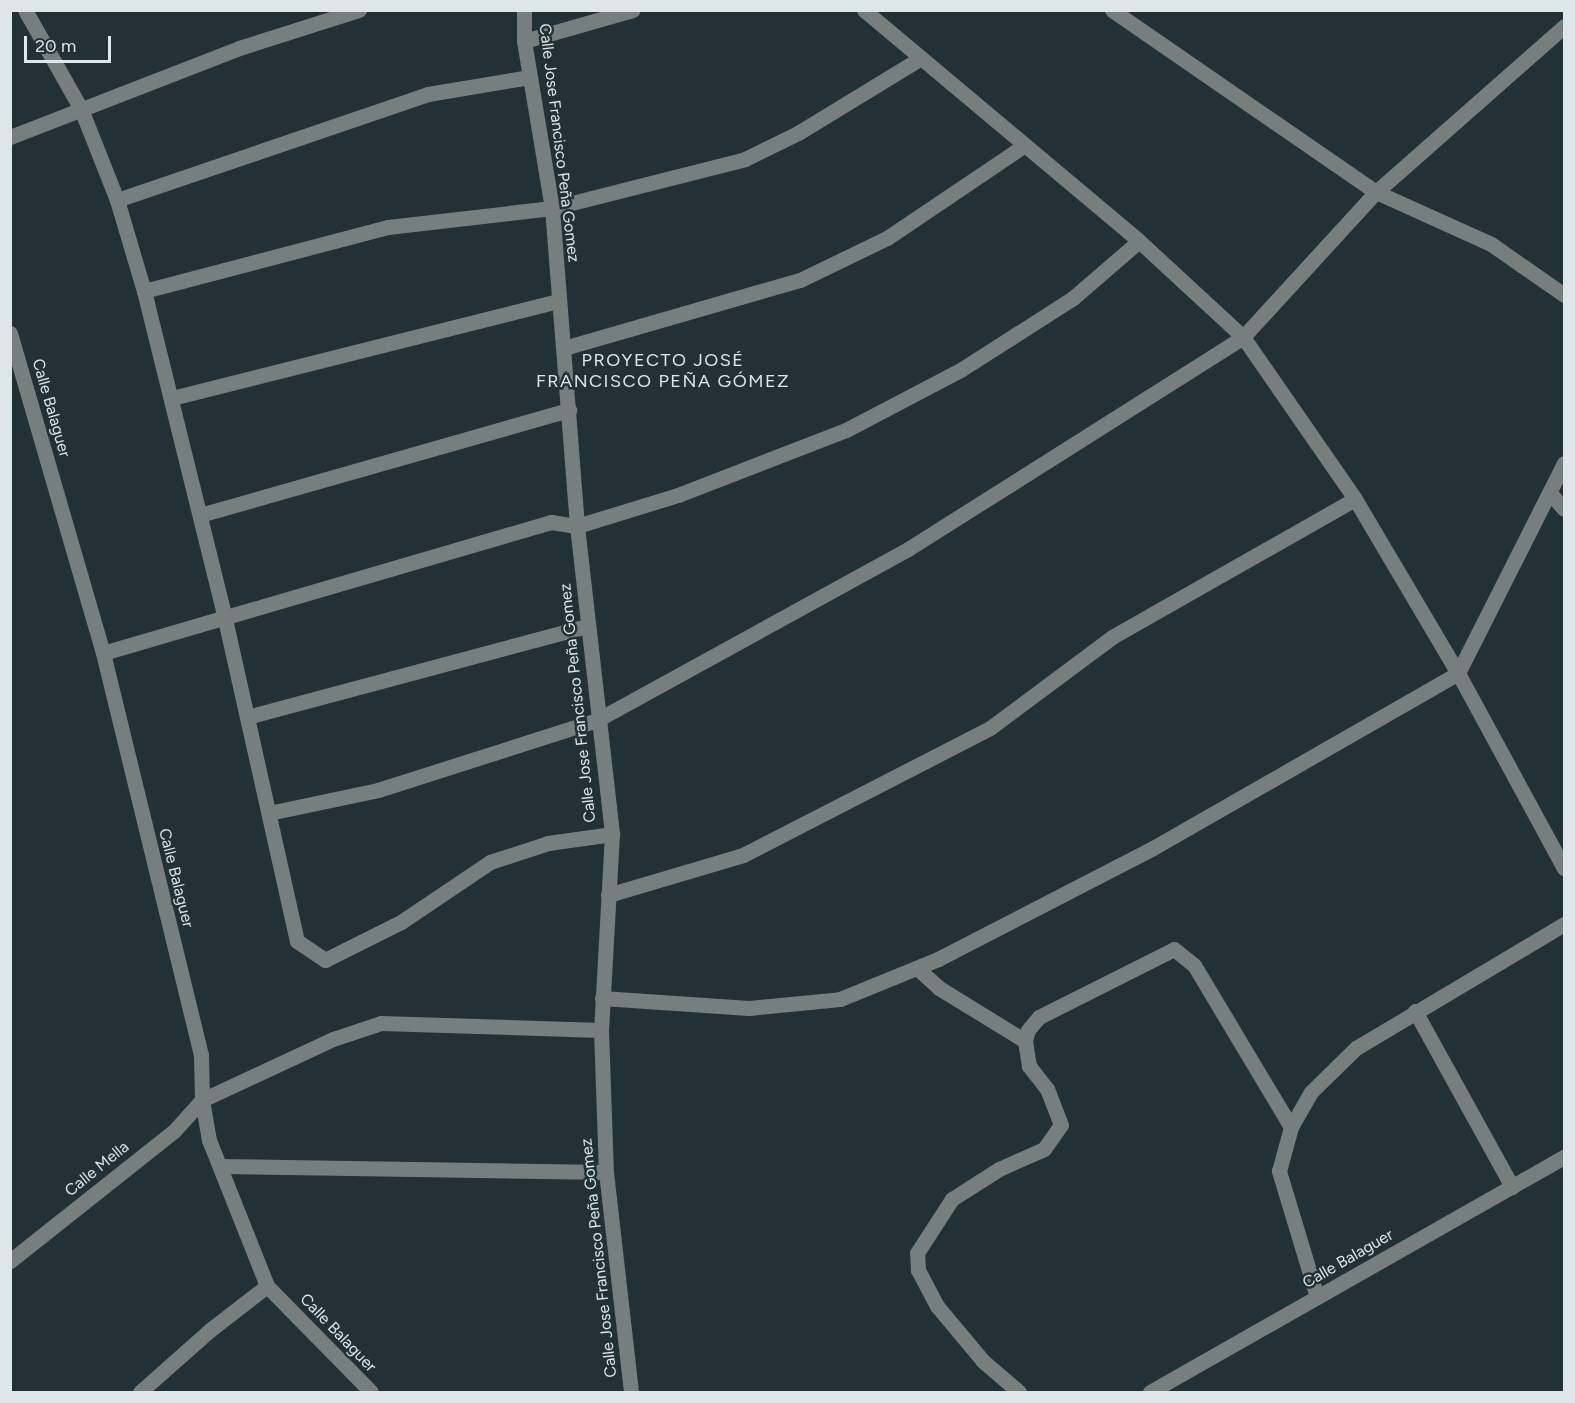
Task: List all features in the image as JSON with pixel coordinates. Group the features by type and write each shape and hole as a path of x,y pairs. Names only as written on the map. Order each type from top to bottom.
{"street":[{"path":"25,10 81,109 117,200 144,291 225,619 297,941 325,960 401,922 490,862 548,843 612,834"},
{"path":"10,136 239,48 359,10"},
{"name":"Calle Jose Francisco Peña Gomez","path":"524,10 524,41 552,208 577,526 597,720 612,834 601,1030 606,1172 631,1392"},
{"path":"524,41 633,10"},
{"path":"864,10 1139,241 1243,337 1355,499 1458,673 1564,868"},
{"path":"1112,10 1376,192 1491,244 1564,295"},
{"path":"269,813 378,790 597,720 908,549 1243,337 1376,192 1564,26"},
{"path":"144,291 388,226 552,208 745,159 798,133 921,58"},
{"path":"117,200 428,94 530,77"},
{"path":"564,348 800,280 887,238 1025,145"},
{"path":"103,653 551,522 577,526 678,495 846,430 962,369 1074,298 1139,241"},
{"path":"172,398 560,301"},
{"name":"Calle Balaguer","path":"10,333 103,653 201,1055 202,1100 209,1140 267,1286 371,1392"},
{"path":"200,515 569,410"},
{"path":"602,998 749,1008 840,999 917,968 1153,848 1458,673 1564,463"},
{"path":"1550,493 1564,509"},
{"path":"608,896 743,855 990,728 1112,638 1355,499"},
{"path":"247,717 587,626"},
{"path":"1317,1298 1278,1171 1291,1127 1311,1092 1356,1048 1564,924"},
{"path":"1019,1392 983,1361 937,1306 918,1270 917,1253 952,1198 999,1169 1044,1149 1061,1125 1047,1089 1029,1066 1025,1041 1028,1030 1040,1017 1174,949 1194,965 1291,1127"},
{"path":"917,968 939,988 1025,1041"},
{"path":"1415,1011 1512,1187"},
{"path":"202,1100 333,1039 381,1023 601,1030"},
{"name":"Calle Mella","path":"10,1261 174,1131 202,1100"},
{"name":"Calle Balaguer","path":"1150,1392 1564,1157"},
{"path":"221,1166 606,1172"},
{"path":"140,1392 210,1330 267,1286"}],"district":[{"name":"PROYECTO JOSÉ FRANCISCO PEÑA GÓMEZ","path":"663,371"}]}
